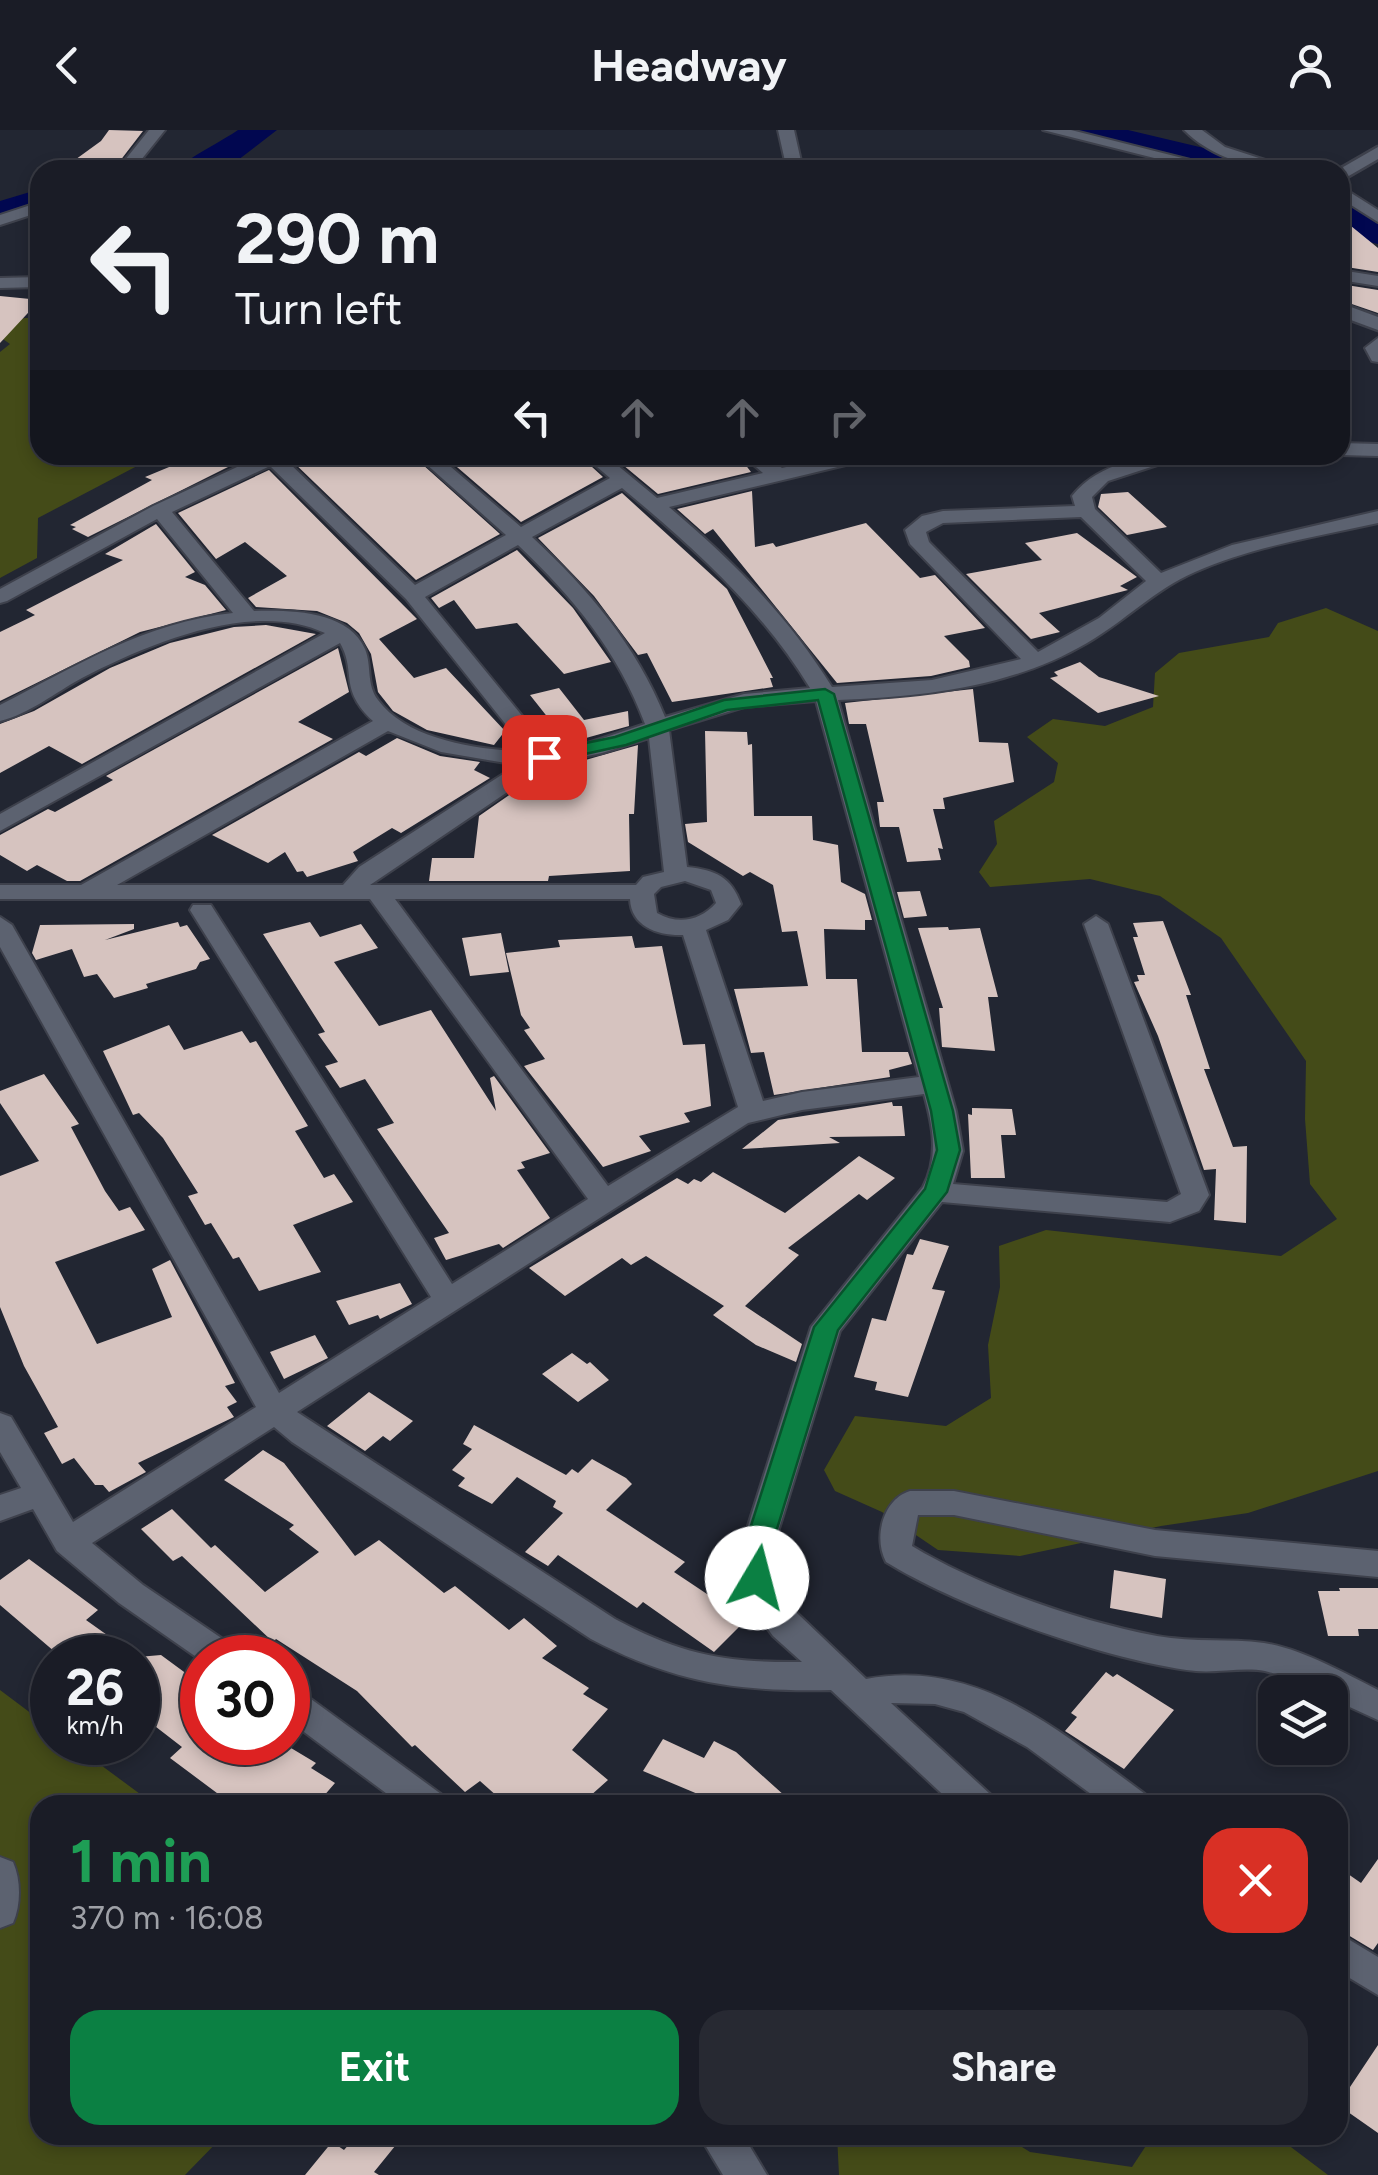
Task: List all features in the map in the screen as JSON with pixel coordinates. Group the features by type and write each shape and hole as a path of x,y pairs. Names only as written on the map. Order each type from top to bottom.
{"street":[{"path":"133,160 157,130"},
{"path":"786,130 793,160"},
{"path":"1051,130 1179,160"},
{"path":"1121,130 1252,160"},
{"path":"1192,130 1227,153"},
{"path":"1350,170 1378,152"},
{"path":"1350,198 1378,217"},
{"path":"0,220 30,210"},
{"path":"1350,276 1378,280"},
{"path":"0,283 30,282"},
{"path":"1350,313 1378,324"},
{"path":"1378,343 1374,348 1378,357"},
{"path":"1350,449 1378,450"},
{"path":"0,597 160,510 257,465"},
{"path":"285,465 413,595 544,757"},
{"path":"437,465 545,560 615,638 638,674 658,726 676,874"},
{"path":"606,465 655,504 770,612 802,652 825,694 934,1084 949,1150 936,1192 826,1327 762,1532 757,1578 761,1598 847,1686 967,1795"},
{"path":"765,465 778,475"},
{"path":"655,504 821,465"},
{"path":"1102,465 1107,475"},
{"path":"1142,465 1093,482 1082,496 1086,511 1159,582"},
{"path":"413,595 623,479"},
{"path":"160,510 249,618"},
{"path":"1035,661 920,544 915,530 919,524 943,517 1086,511"},
{"path":"0,714 150,638 249,618 305,619 323,623 342,634 358,656 360,688 371,707 390,722 438,744 508,758 582,752 753,699 928,688 1035,661 1106,622 1159,582 1227,550 1378,517"},
{"path":"0,824 342,634"},
{"path":"85,892 390,722"},
{"path":"350,892 368,872 544,757"},
{"path":"676,874 704,876 722,886 729,904 723,915 693,928 656,923 641,900 652,882 676,874"},
{"path":"0,892 350,892 384,900 604,1202"},
{"path":"0,910 202,910 384,900 641,900"},
{"path":"202,910 447,1299"},
{"path":"936,1192 1170,1212 1189,1204 1195,1195 1096,924"},
{"path":"0,925 258,1388 275,1410 303,1434 604,1629 650,1654 710,1670 847,1686 933,1688 1000,1710 1119,1795"},
{"path":"693,928 753,1110"},
{"path":"68,1542 739,1116 753,1110 934,1084"},
{"path":"0,1424 68,1542 131,1594 191,1635"},
{"path":"0,1508 40,1494"},
{"path":"1378,1564 1155,1543 954,1503 910,1503 903,1511 894,1541 897,1553 922,1568 1033,1614 1152,1649 1198,1656 1265,1657 1322,1678 1378,1706"},
{"path":"310,1716 416,1795"},
{"path":"0,1873 0,1911"},
{"path":"1348,1957 1378,1978"},
{"path":"726,2145 747,2175"}],"green space":[{"path":"30,318 30,465 139,465 38,518 37,558 0,578 0,352 10,344 0,337 0,320"},
{"path":"1326,608 1378,631 1378,1471 1248,1513 1161,1526 1020,1556 938,1550 882,1512 835,1491 824,1470 855,1416 946,1426 991,1398 988,1345 1000,1287 999,1246 1046,1230 1281,1256 1337,1219 1310,1184 1306,1061 1221,938 1160,896 1090,879 990,887 979,872 997,844 994,821 1054,782 1058,763 1027,737 1053,719 1105,726 1153,707 1155,673 1179,653 1269,637 1278,623"},
{"path":"0,1690 30,1712 30,1765 101,1765 141,1795 30,1795 30,2145 214,2145 185,2175 0,2175"},
{"path":"838,2145 1019,2145 1030,2152 1132,2167 1146,2145 1288,2145 1328,2175 839,2175"}],"building":[{"path":"109,130 143,131 121,160 75,160"},
{"path":"1350,225 1378,248 1378,272 1350,268"},
{"path":"1350,286 1378,290 1378,313 1350,303"},
{"path":"0,296 30,299 30,311 0,343"},
{"path":"174,465 232,465 88,537 72,529 76,527 70,525 152,480 145,477"},
{"path":"296,465 423,465 500,534 416,580"},
{"path":"455,465 590,465 603,477 521,522"},
{"path":"623,465 746,465 751,472 658,494"},
{"path":"269,470 417,619 379,639 414,678 446,668 505,731 494,745 427,730 393,711 378,692 371,654 359,633 347,623 317,611 256,607 248,598 287,576 245,542 216,559 178,513"},
{"path":"752,491 755,547 773,543 776,547 866,523 920,578 935,575 985,628 944,636 969,661 970,667 931,676 837,683 713,529 705,534 677,509"},
{"path":"1128,492 1167,527 1127,535 1098,507 1101,494"},
{"path":"622,493 727,589 773,678 773,687 672,702 647,653 638,655 594,596 538,538"},
{"path":"156,524 195,572 185,577 205,585 226,610 140,632 0,701 0,632 35,615 26,610 123,560 105,554"},
{"path":"1077,533 1137,577 1120,586 1128,590 1039,613 1060,632 1031,639 966,574 1042,560 1025,543"},
{"path":"517,550 573,608 611,662 564,674 517,623 476,629 454,600 439,608 431,598"},
{"path":"266,625 316,634 82,764 49,746 0,773 0,724 34,711 110,668 170,643 234,627"},
{"path":"338,648 349,692 298,722 333,739 80,881 67,881 37,865 27,871 0,855 0,835 48,809 55,812 113,780 106,776"},
{"path":"1080,662 1099,677 1159,696 1098,713 1050,678 1058,676 1054,672"},
{"path":"559,688 584,720 628,711 629,726 568,743 530,695"},
{"path":"973,689 979,742 1008,743 1014,782 943,798 945,809 933,809 943,849 938,848 941,860 907,862 899,827 880,827 877,802 884,802 866,724 849,724 845,703"},
{"path":"705,731 747,732 748,745 752,744 754,816 812,816 813,840 838,845 841,882 865,894 872,920 865,920 865,930 824,929 826,979 857,979 862,1052 908,1052 912,1064 889,1070 890,1077 774,1095 764,1052 751,1053 734,989 808,986 797,931 782,932 773,885 750,872 743,876 688,842 685,824 707,822"},
{"path":"397,738 440,756 480,762 474,770 490,778 401,833 392,828 353,852 358,861 307,877 303,871 297,872 285,852 268,863 212,835 359,752 366,756"},
{"path":"638,745 634,814 629,814 630,871 549,876 548,881 429,881 432,858 474,858 479,816 515,791 524,796 552,780 555,784 582,761"},
{"path":"920,891 927,916 904,918 897,892"},
{"path":"1163,921 1191,995 1186,995 1210,1069 1204,1069 1233,1147 1247,1146 1246,1223 1214,1220 1216,1169 1204,1170 1158,1036 1134,982 1139,981 1137,975 1145,975 1133,937 1138,937 1133,923"},
{"path":"178,922 180,927 187,925 210,959 200,962 196,969 114,998 97,974 84,977 72,949 36,960 32,953 40,925 134,924 134,929 105,940"},
{"path":"310,922 320,937 361,924 378,948 334,962 379,1026 431,1010 496,1111 490,1078 494,1076 550,1153 521,1162 525,1168 517,1170 550,1218 503,1248 499,1244 446,1260 434,1238 449,1233 377,1129 394,1123 365,1079 340,1088 325,1066 338,1062 318,1034 325,1032 263,934"},
{"path":"918,928 980,928 998,997 988,997 995,1051 942,1047 939,1008 943,1008"},
{"path":"501,933 509,972 470,976 462,938"},
{"path":"632,936 635,948 662,946 683,1045 705,1044 711,1106 684,1113 690,1122 639,1136 651,1151 603,1167 524,1066 545,1059 524,1030 530,1028 521,1015 506,953 560,947 558,940"},
{"path":"169,1025 184,1050 242,1031 250,1043 256,1041 308,1126 295,1131 324,1178 334,1174 353,1202 293,1225 321,1272 259,1291 239,1257 233,1259 211,1223 205,1225 188,1196 198,1193 163,1138 139,1113 133,1115 103,1051"},
{"path":"44,1074 79,1124 71,1127 105,1191 119,1211 130,1207 145,1230 55,1262 97,1344 172,1317 152,1269 170,1260 235,1383 225,1386 237,1402 227,1407 234,1417 138,1463 146,1472 109,1492 103,1485 95,1485 74,1458 62,1464 44,1433 58,1427 24,1366 0,1307 0,1176 39,1161 0,1103 0,1091"},
{"path":"892,1102 893,1106 902,1106 905,1136 829,1137 840,1143 742,1149 778,1120"},
{"path":"972,1108 1012,1109 1016,1135 1001,1135 1005,1178 971,1178 968,1114 972,1115"},
{"path":"859,1156 895,1178 867,1200 859,1194 788,1248 799,1255 745,1306 802,1344 796,1362 756,1345 713,1315 724,1306 646,1256 631,1265 622,1258 565,1296 529,1268 677,1178 688,1184 694,1179 701,1182 713,1172 785,1213"},
{"path":"920,1239 949,1246 932,1289 945,1291 908,1397 875,1390 877,1382 854,1377 872,1318 886,1321 907,1254 913,1255"},
{"path":"400,1283 412,1304 380,1319 378,1315 349,1325 336,1301"},
{"path":"315,1335 328,1358 284,1379 270,1352"},
{"path":"572,1353 587,1364 590,1362 609,1380 578,1402 542,1374"},
{"path":"369,1392 413,1421 390,1441 383,1436 365,1451 327,1426"},
{"path":"474,1425 566,1475 572,1469 578,1473 592,1459 626,1478 632,1484 606,1510 685,1562 674,1572 746,1620 714,1652 643,1602 637,1608 558,1555 548,1566 525,1552 563,1513 553,1507 556,1501 517,1477 492,1504 458,1486 465,1478 452,1470 472,1449 463,1444"},
{"path":"263,1450 284,1463 355,1556 379,1540 444,1593 455,1586 509,1630 524,1618 557,1646 542,1658 589,1688 583,1694 608,1709 572,1750 608,1780 591,1795 496,1795 480,1781 465,1792 415,1745 412,1747 357,1691 310,1661 310,1635 266,1635 182,1556 173,1561 141,1529 172,1509 211,1548 215,1545 265,1592 319,1552 289,1529 294,1525 224,1480"},
{"path":"29,1559 98,1610 86,1620 107,1635 35,1635 0,1605 0,1580"},
{"path":"1114,1570 1166,1579 1162,1618 1110,1608"},
{"path":"1339,1588 1378,1588 1378,1629 1358,1629 1359,1636 1328,1636 1318,1591 1340,1591"},
{"path":"160,1655 180,1669 180,1745 160,1730"},
{"path":"1106,1672 1113,1677 1117,1674 1174,1710 1124,1769 1065,1731 1077,1717 1071,1713"},
{"path":"663,1739 704,1758 714,1741 736,1752 784,1795 700,1795 643,1771"},
{"path":"180,1749 180,1765 310,1765 310,1759 316,1763 311,1768 335,1783 325,1795 220,1795 170,1758"},
{"path":"1378,1859 1378,1943 1373,1950 1348,1935 1348,1874 1361,1883"},
{"path":"1378,2045 1378,2133 1348,2112 1348,2090"},
{"path":"330,2145 344,2150 348,2145 396,2145 374,2172 379,2175 305,2175"}],"waterway":[{"path":"217,160 260,130"},
{"path":"1085,130 1212,160"},
{"path":"0,213 30,203"},
{"path":"1350,213 1378,233"}],"route":[{"path":"544,757 620,742 724,705 825,694 942,1111 949,1150 936,1192 826,1327 762,1532 757,1578"}]}
